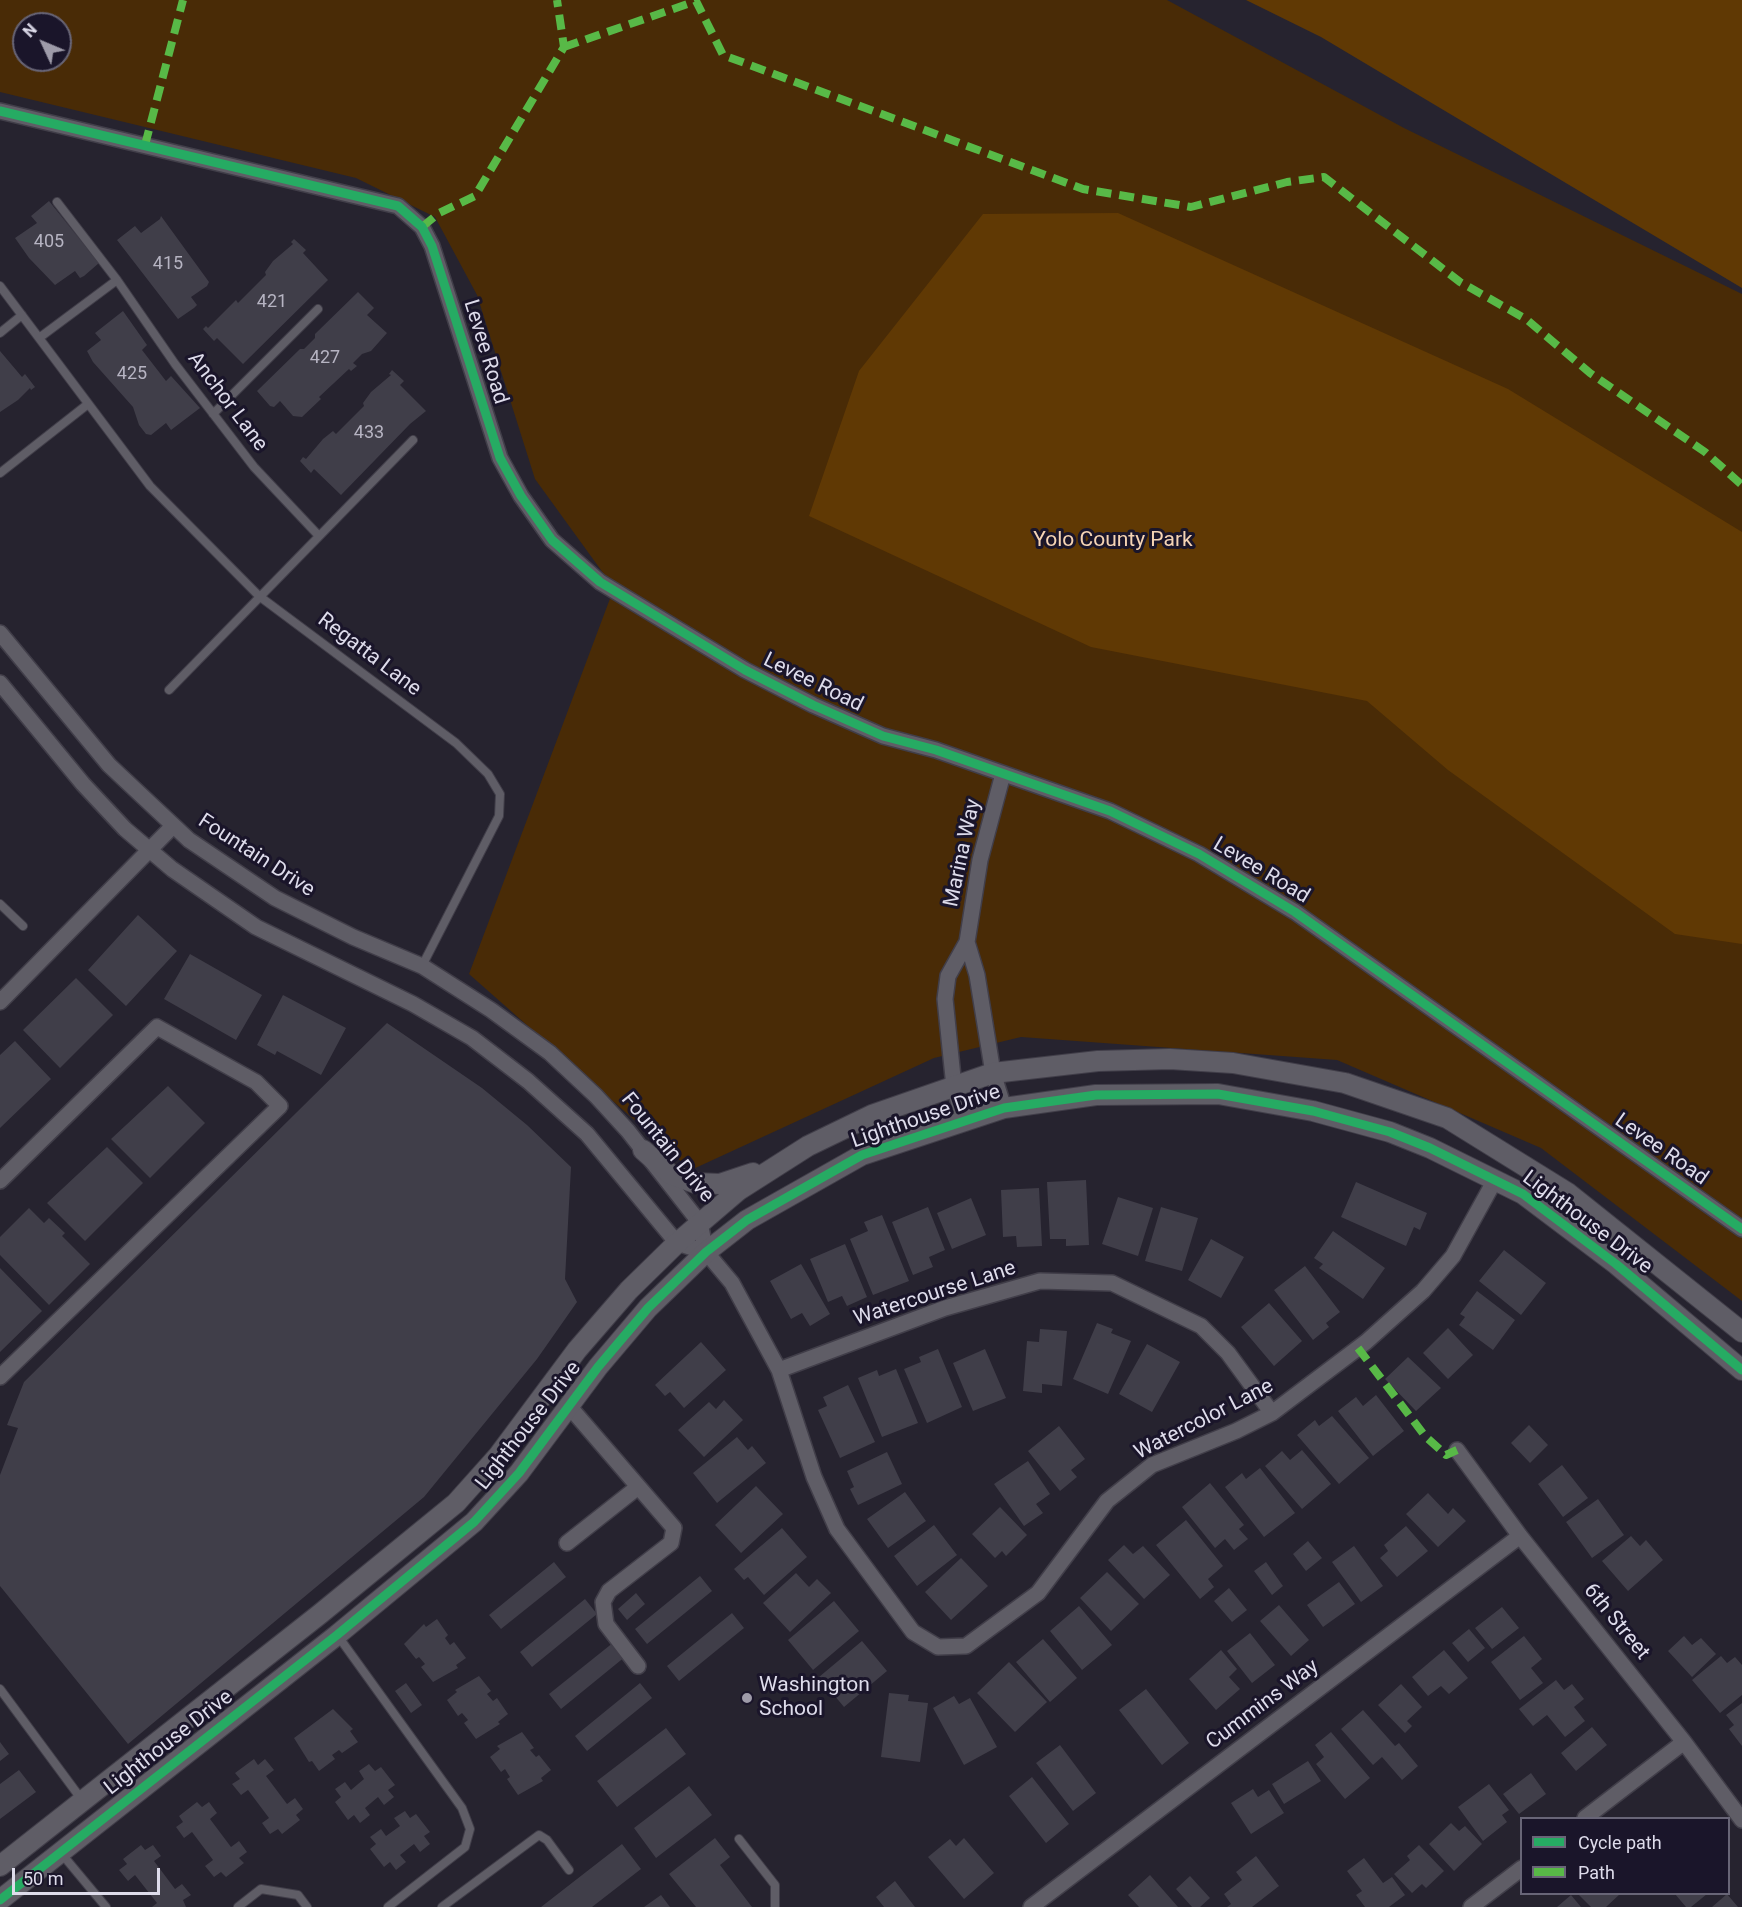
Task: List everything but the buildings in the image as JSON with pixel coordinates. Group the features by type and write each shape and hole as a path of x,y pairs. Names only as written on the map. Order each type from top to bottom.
{"street":[{"name":"Levee Road","path":"0,111 398,206 422,227 432,246 500,458 521,496 552,540 600,582 745,670 883,736 936,750 1110,811 1198,854 1295,912 1742,1229"},
{"name":"Fountain Drive","path":"0,633 109,765 189,840 275,898 422,966 490,1010 550,1053 596,1095 643,1150 700,1224 706,1252"},
{"path":"0,682 83,784 150,852 256,927 413,1004 472,1038 528,1081 587,1134 677,1243 706,1252"},
{"name":"Marina Way","path":"964,1120 954,1087 945,999 948,976 967,942 980,860 1003,774"},
{"path":"0,1002 150,852 173,826"},
{"name":"Marina Way","path":"967,942 977,975 993,1073 1004,1108"},
{"path":"0,1181 157,1027 256,1082 280,1106 0,1377"},
{"name":"Lighthouse Drive","path":"0,1866 320,1614 456,1503 498,1456 577,1350 629,1290 677,1243 739,1190 808,1146 872,1116 993,1073 1098,1061 1170,1059 1233,1063 1345,1083 1436,1114 1447,1118 1537,1171 1568,1193 1742,1332"},
{"name":"Lighthouse Drive","path":"0,1900 59,1851 337,1635 474,1522 519,1473 568,1405 648,1308 706,1252 747,1220 861,1155 964,1120 1004,1108 1096,1095 1218,1094 1313,1111 1390,1132 1523,1194 1616,1264 1742,1370"},
{"path":"643,1150 670,1174 695,1184 720,1184 776,1166"},
{"name":"Watercolor Lane","path":"706,1252 732,1283 779,1370 814,1477 837,1529 913,1632 938,1647 966,1646 1038,1593 1107,1501 1152,1465 1236,1431 1272,1413 1366,1342 1423,1291 1453,1256 1496,1180"},
{"name":"Watercourse Lane","path":"779,1370 945,1308 1040,1281 1112,1283 1201,1326 1228,1353 1272,1413"},
{"path":"568,1405 674,1528 671,1543 609,1591 603,1602 606,1624 638,1666"},
{"name":"6th Street","path":"1457,1450 1520,1536 1684,1742 1742,1820"},
{"path":"567,1544 638,1487"},
{"name":"Cummins Way","path":"1031,1907 1520,1536"},
{"path":"1586,1817 1684,1742"},
{"path":"1472,1907 1520,1869"}],"lane":[{"name":"Anchor Lane","path":"57,202 117,280 175,364 254,467 319,536"},
{"path":"39,338 117,280"},
{"name":"Regatta Lane","path":"0,286 150,486 258,596 456,743 488,774 500,794 499,816 422,966"},
{"path":"213,414 318,309"},
{"path":"0,333 22,315"},
{"path":"0,473 88,404"},
{"path":"169,690 258,596 413,440"},
{"path":"0,904 22,926"},
{"path":"337,1635 462,1808 470,1828 465,1847 388,1907"},
{"path":"0,1689 82,1800"},
{"path":"442,1907 538,1835 547,1840 569,1870"},
{"path":"739,1839 775,1885 775,1907"},
{"path":"59,1851 106,1907"},
{"path":"238,1907 261,1889 298,1895 307,1907"}],"green space":[{"name":"Yolo County Park","path":"0,0 1167,0 1404,128 1742,294 1742,1301 1541,1148 1337,1060 1021,1037 934,1058 691,1170 469,974 614,588 535,479 477,295 435,217 356,178 0,92"}],"shaded area":[{"path":"1246,0 1742,0 1742,288 1321,37"},
{"path":"1118,213 1508,389 1742,532 1742,944 1675,934 1448,770 1367,701 1091,647 809,516 859,371 983,214"}],"marked path":[{"path":"145,145 183,0"},
{"path":"422,227 439,213 475,196 564,47 557,0"},
{"path":"564,47 696,1 723,55 1083,189 1191,207 1287,182 1324,177 1460,282 1526,319 1590,373 1705,452 1742,485"},
{"path":"1358,1348 1425,1436 1446,1455 1457,1450"}],"cycle path":[{"path":"0,111 398,206 422,227 432,246 500,458 521,496 552,540 600,582 745,670 813,705 883,736 936,750 1110,811 1199,854 1295,912 1742,1229"},
{"path":"0,1900 337,1635 474,1522 519,1473 598,1367 648,1308 706,1252 747,1220 862,1155 1004,1108 1096,1095 1218,1094 1313,1111 1390,1132 1430,1148 1523,1194 1616,1264 1742,1370"}],"place":[{"name":"Washington School","path":"747,1698"}]}
